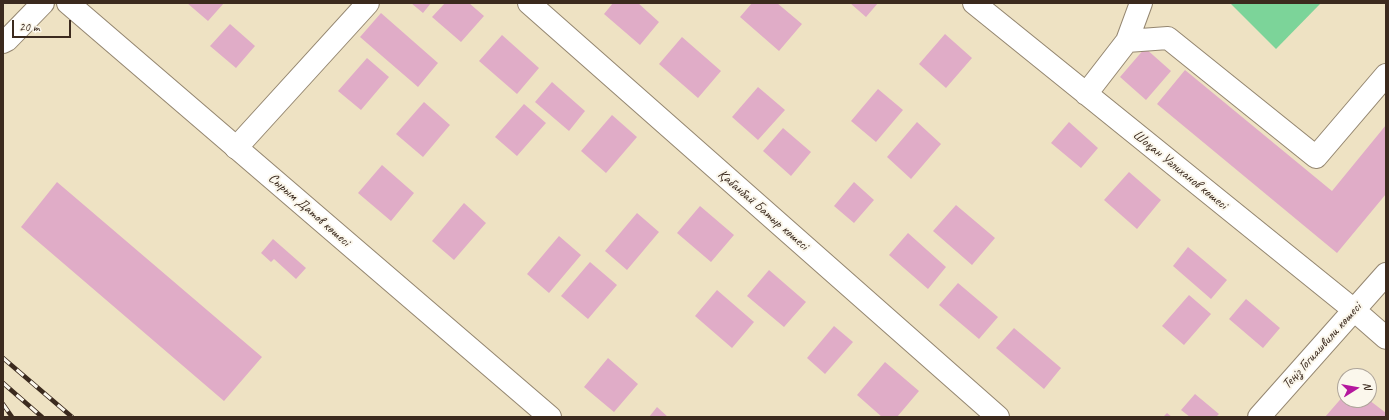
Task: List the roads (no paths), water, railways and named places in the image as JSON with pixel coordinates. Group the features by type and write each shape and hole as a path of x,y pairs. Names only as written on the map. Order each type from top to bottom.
{"street":[{"path":"3,42 7,40 43,3"},
{"name":"Сырым Датов көшесі","path":"68,3 550,417"},
{"path":"236,148 368,3"},
{"name":"Қабанбай Батыр көшесі","path":"528,3 998,417"},
{"path":"1086,94 1127,41 1141,3"},
{"name":"Шоқан Уәлиханов көшесі","path":"976,4 1354,310 1386,338"},
{"path":"1127,41 1168,38 1316,156 1386,74"},
{"name":"Теңіз Гогиашвили көшесі","path":"1259,417 1386,274"}],"railway":[{"path":"3,358 72,417"},
{"path":"3,383 42,417"},
{"path":"3,404 12,417"}]}
